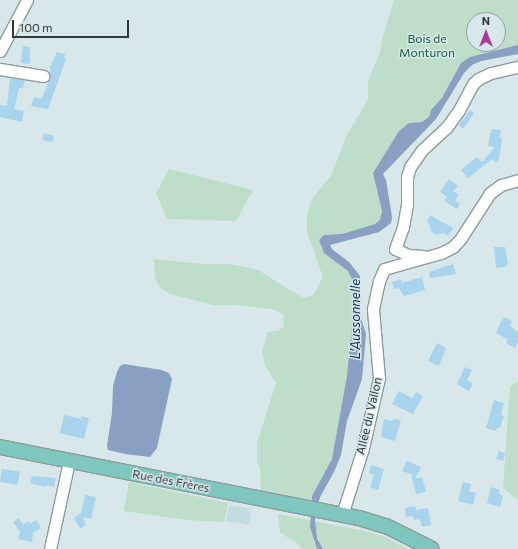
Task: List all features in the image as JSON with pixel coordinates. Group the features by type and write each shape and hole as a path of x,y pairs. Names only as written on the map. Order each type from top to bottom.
{"main road":[{"name":"Rue des Frères","path":"0,447 342,515 386,526 432,549"}],"street":[{"path":"2,42 27,0"},
{"name":"Allée du Vallon","path":"342,515 363,448 379,378 374,309 379,281 395,249 403,227 407,204 407,177 415,158 446,128 459,110 473,84 478,79 495,71 518,67"},
{"path":"0,69 43,76"},
{"path":"384,269 447,250 457,243 493,190 505,183 518,180"},
{"path":"395,249 408,254 430,256"},
{"path":"50,549 69,461"}],"shaded area":[{"path":"229,505 252,509 249,525 226,521"}],"green space":[{"name":"Bois de Monturon","path":"394,0 518,0 518,47 506,50 506,12 466,12 466,52 500,52 471,60 432,116 379,178 389,223 323,241 358,276 356,360 337,452 315,502 261,491 260,469 257,462 257,443 276,383 265,365 262,351 268,332 278,331 284,326 283,314 272,309 236,305 214,305 173,295 160,288 155,278 154,259 201,264 230,264 258,270 303,298 313,295 323,277 307,232 307,216 310,204 314,196 331,176 346,137 368,99 368,81 380,52 382,39"},
{"path":"169,169 253,190 236,221 167,219 156,193"},
{"path":"518,381 518,500 503,488 510,387"},
{"path":"129,482 228,503 224,522 187,520 124,511"},
{"path":"278,514 365,531 383,536 408,549 323,549 317,536 313,540 317,549 302,549 296,542 280,533"}],"water":[{"name":"L'Aussonnelle","path":"518,45 518,54 481,61 472,65 464,73 436,119 383,174 386,180 392,217 391,223 379,232 330,245 332,249 349,262 360,276 361,318 366,334 362,379 347,421 341,455 334,472 321,495 316,509 315,522 317,538 323,549 317,549 310,527 312,496 332,459 347,376 354,305 353,281 348,271 324,253 319,240 324,235 342,234 375,224 380,220 382,211 373,173 399,131 409,123 422,122 429,117 431,110 442,98 461,63 470,57 490,52 506,52 506,48"},
{"path":"124,364 162,370 169,373 172,379 157,448 150,457 108,450 107,446 112,413 113,386 120,366"}],"building":[{"path":"23,46 30,47 30,64 21,63"},
{"path":"57,52 65,54 64,58 66,59 48,109 31,106 34,97 40,99 43,96 50,78 50,67"},
{"path":"10,78 25,80 23,88 19,88 14,109 24,111 22,122 0,117 0,105 7,106"},
{"path":"470,110 474,113 463,129 459,125"},
{"path":"491,129 501,130 500,138 502,138 499,159 496,163 492,159 468,178 461,170 477,157 482,162 495,147 488,146"},
{"path":"43,133 54,136 53,142 43,140"},
{"path":"449,179 458,186 453,191 459,195 455,200 460,204 457,209 444,201 447,197 440,192"},
{"path":"430,215 453,228 448,236 444,233 436,235 431,231 429,223 427,222"},
{"path":"494,247 505,247 508,265 505,265 506,267 496,268"},
{"path":"453,264 456,274 430,278 429,272"},
{"path":"422,277 425,290 404,296 399,288 394,289 392,282 401,279 402,283"},
{"path":"504,317 512,321 510,326 518,332 518,342 515,348 506,343 507,339 496,333"},
{"path":"437,343 446,348 439,366 428,361"},
{"path":"465,367 472,370 467,380 473,384 469,391 457,384"},
{"path":"399,391 412,398 416,392 423,396 413,414 392,404"},
{"path":"494,400 504,403 501,415 504,416 500,428 497,428 496,431 486,428"},
{"path":"64,415 81,419 81,416 89,418 84,439 60,433"},
{"path":"384,419 393,421 394,419 401,420 395,441 381,437"},
{"path":"499,451 505,453 503,461 496,459"},
{"path":"407,461 421,467 415,479 422,477 426,492 416,494 411,474 402,471"},
{"path":"371,465 384,469 378,490 370,487 374,475 369,473"},
{"path":"2,469 20,472 18,485 0,482"},
{"path":"32,476 56,478 54,487 47,485 46,487 30,483"},
{"path":"463,482 471,484 469,491 476,493 473,505 458,501"},
{"path":"491,487 500,490 499,494 503,496 500,507 487,503"},
{"path":"85,495 96,497 91,519 83,517 86,525 80,529 74,518 81,513"},
{"path":"415,506 416,510 428,508 431,525 422,527 420,519 414,520 413,516 406,517 405,508"},
{"path":"19,518 23,525 28,521 30,524 36,520 41,528 33,533 32,542 18,539 20,532 13,522"}]}
